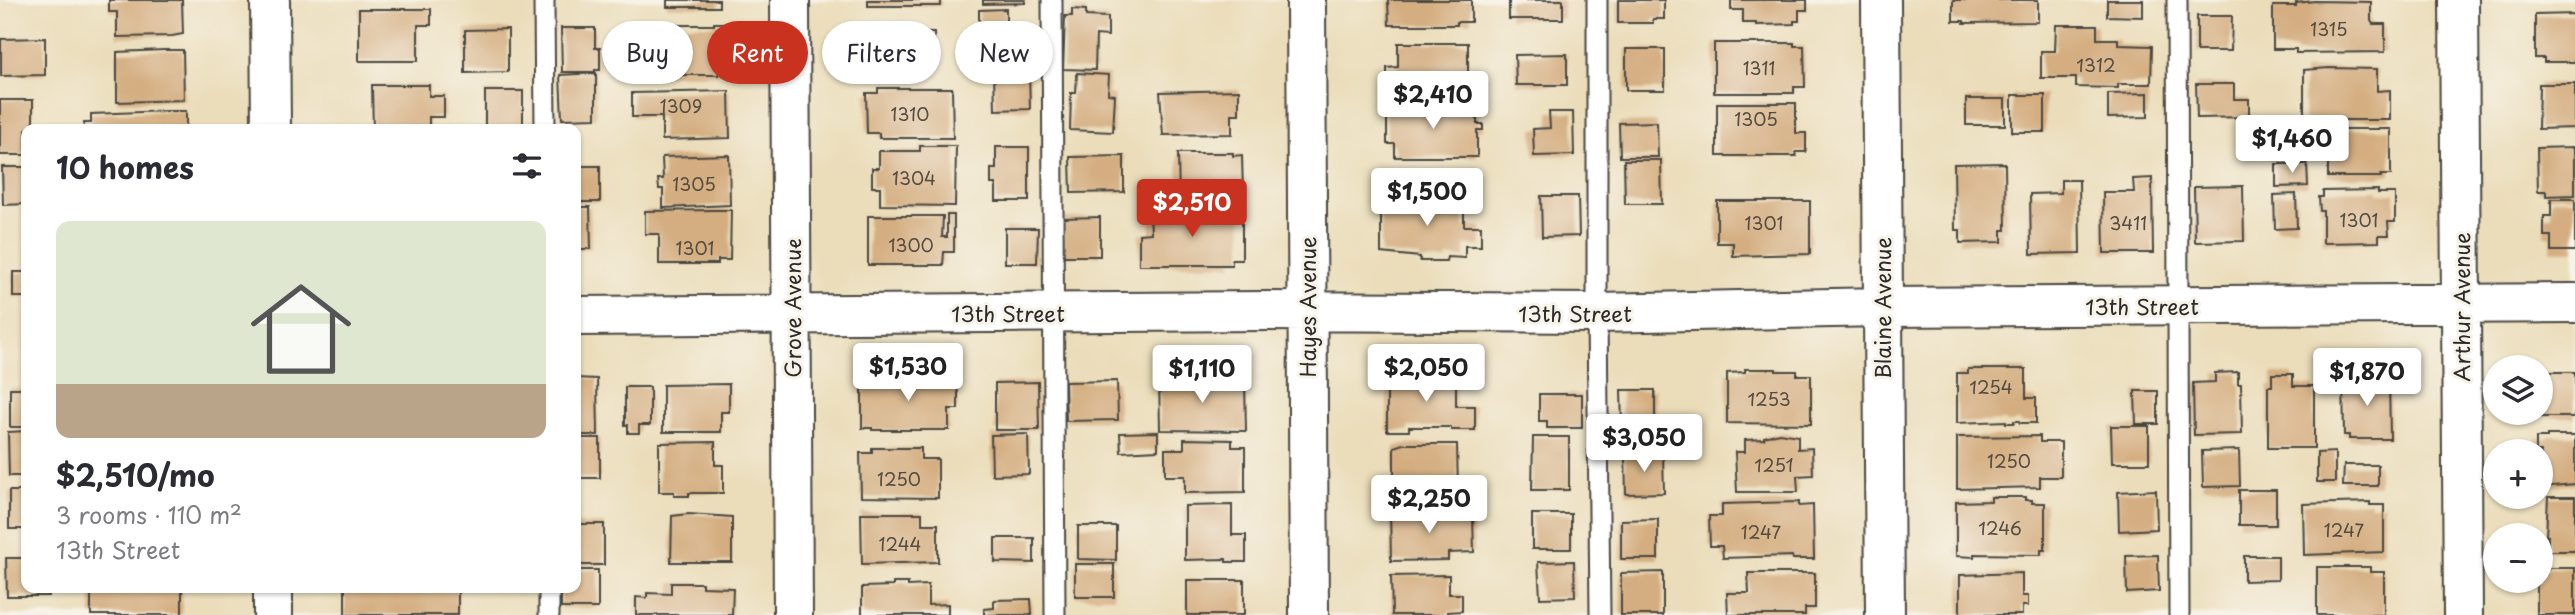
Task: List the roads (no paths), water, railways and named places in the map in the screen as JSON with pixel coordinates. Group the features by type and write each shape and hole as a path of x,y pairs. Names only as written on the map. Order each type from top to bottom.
{"street":[{"path":"270,0 271,124"},
{"name":"Grove Avenue","path":"790,0 793,615"},
{"name":"Hayes Avenue","path":"1306,0 1309,615"},
{"name":"Blaine Avenue","path":"1881,0 1885,615"},
{"name":"Arthur Avenue","path":"2459,0 2463,615"},
{"name":"13th Street","path":"581,316 1307,311 1597,313 1882,307 2575,303"},
{"path":"273,593 273,615"}],"lane":[{"path":"544,0 545,124"},
{"path":"1052,0 1055,615"},
{"path":"1597,0 1600,615"},
{"path":"2177,0 2179,615"},
{"path":"549,593 549,615"}]}
